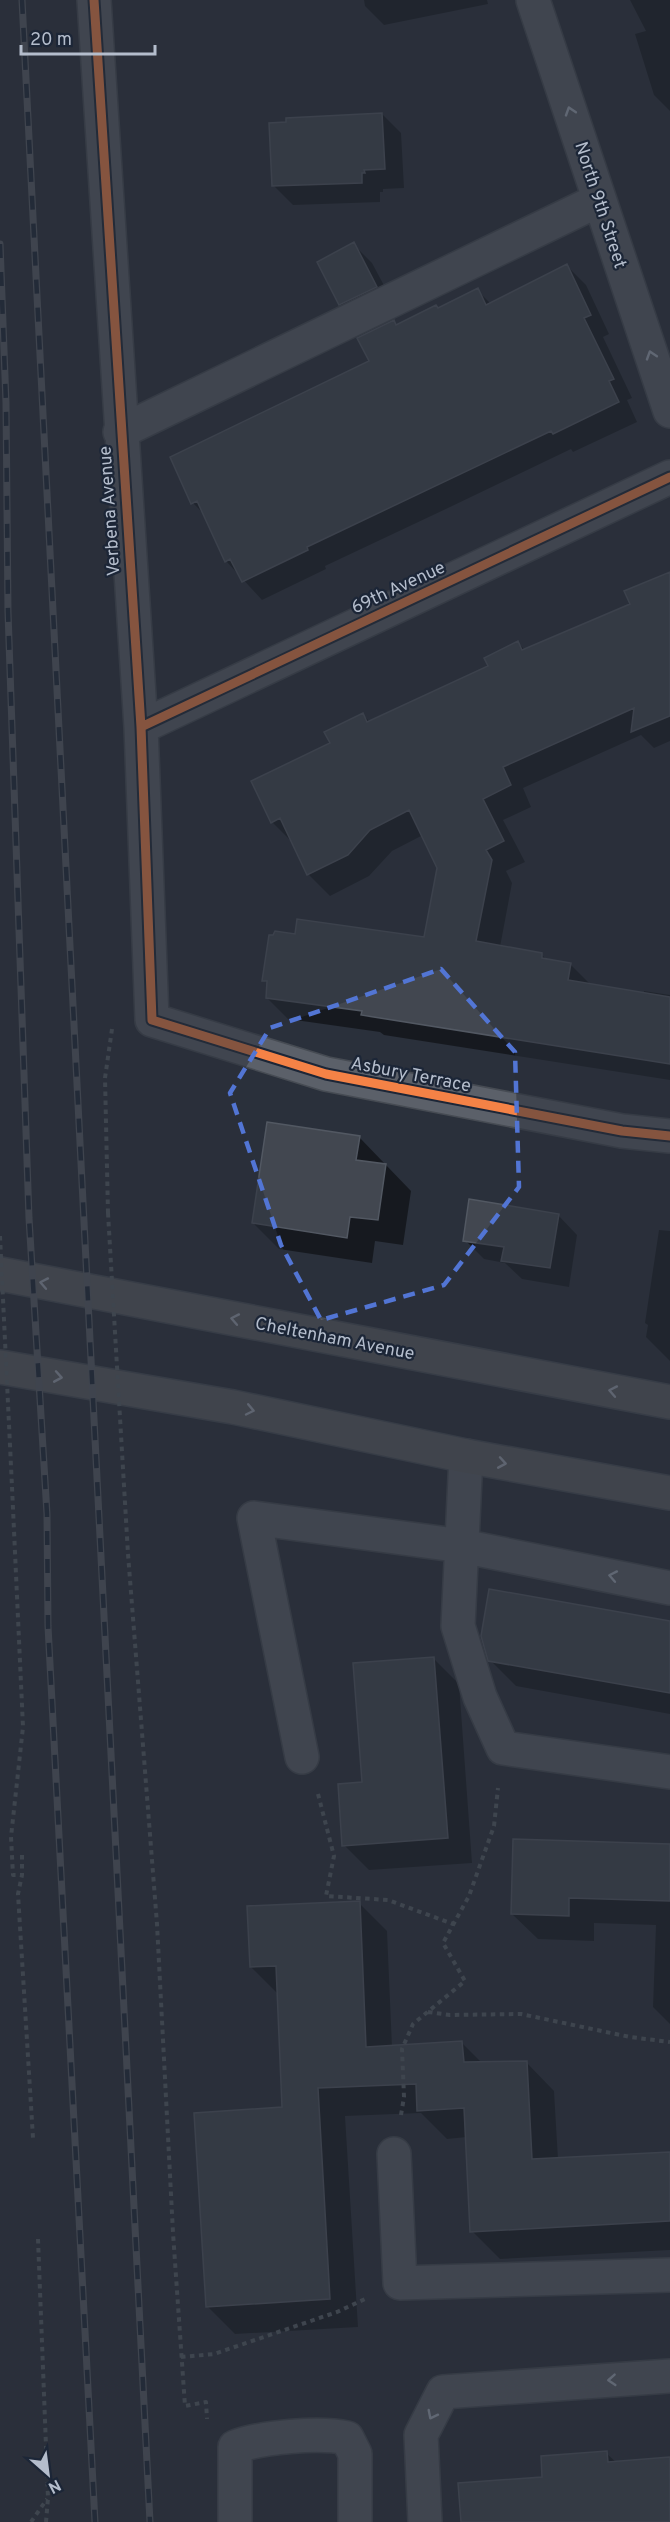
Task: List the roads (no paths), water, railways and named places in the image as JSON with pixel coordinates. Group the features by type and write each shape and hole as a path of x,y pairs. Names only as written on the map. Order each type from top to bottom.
{"highway":[{"name":"Cheltenham Avenue","path":"0,1274 670,1402"},
{"path":"0,1367 233,1407 466,1456 670,1493"}],"street":[{"name":"Verbena Avenue","path":"94,0 120,432 141,727 152,1020"},
{"name":"North 9th Street","path":"533,0 670,411"},
{"path":"120,432 599,200"},
{"name":"69th Avenue","path":"141,727 670,477"},
{"name":"Asbury Terrace","path":"152,1020 326,1074 622,1131 670,1136"},
{"path":"466,1456 458,1626 480,1697 502,1748 670,1772"},
{"path":"302,1757 254,1518 462,1546 670,1588"},
{"path":"394,2154 400,2283 670,2275"},
{"path":"425,2522 422,2435 443,2392 670,2376"},
{"path":"235,2522 234,2447 252,2440 333,2435 347,2438 355,2454 355,2522"}],"railway":[{"path":"22,0 150,2522"},
{"path":"0,244 6,403 8,612 29,1218 47,1514 48,1626 95,2522"}]}
